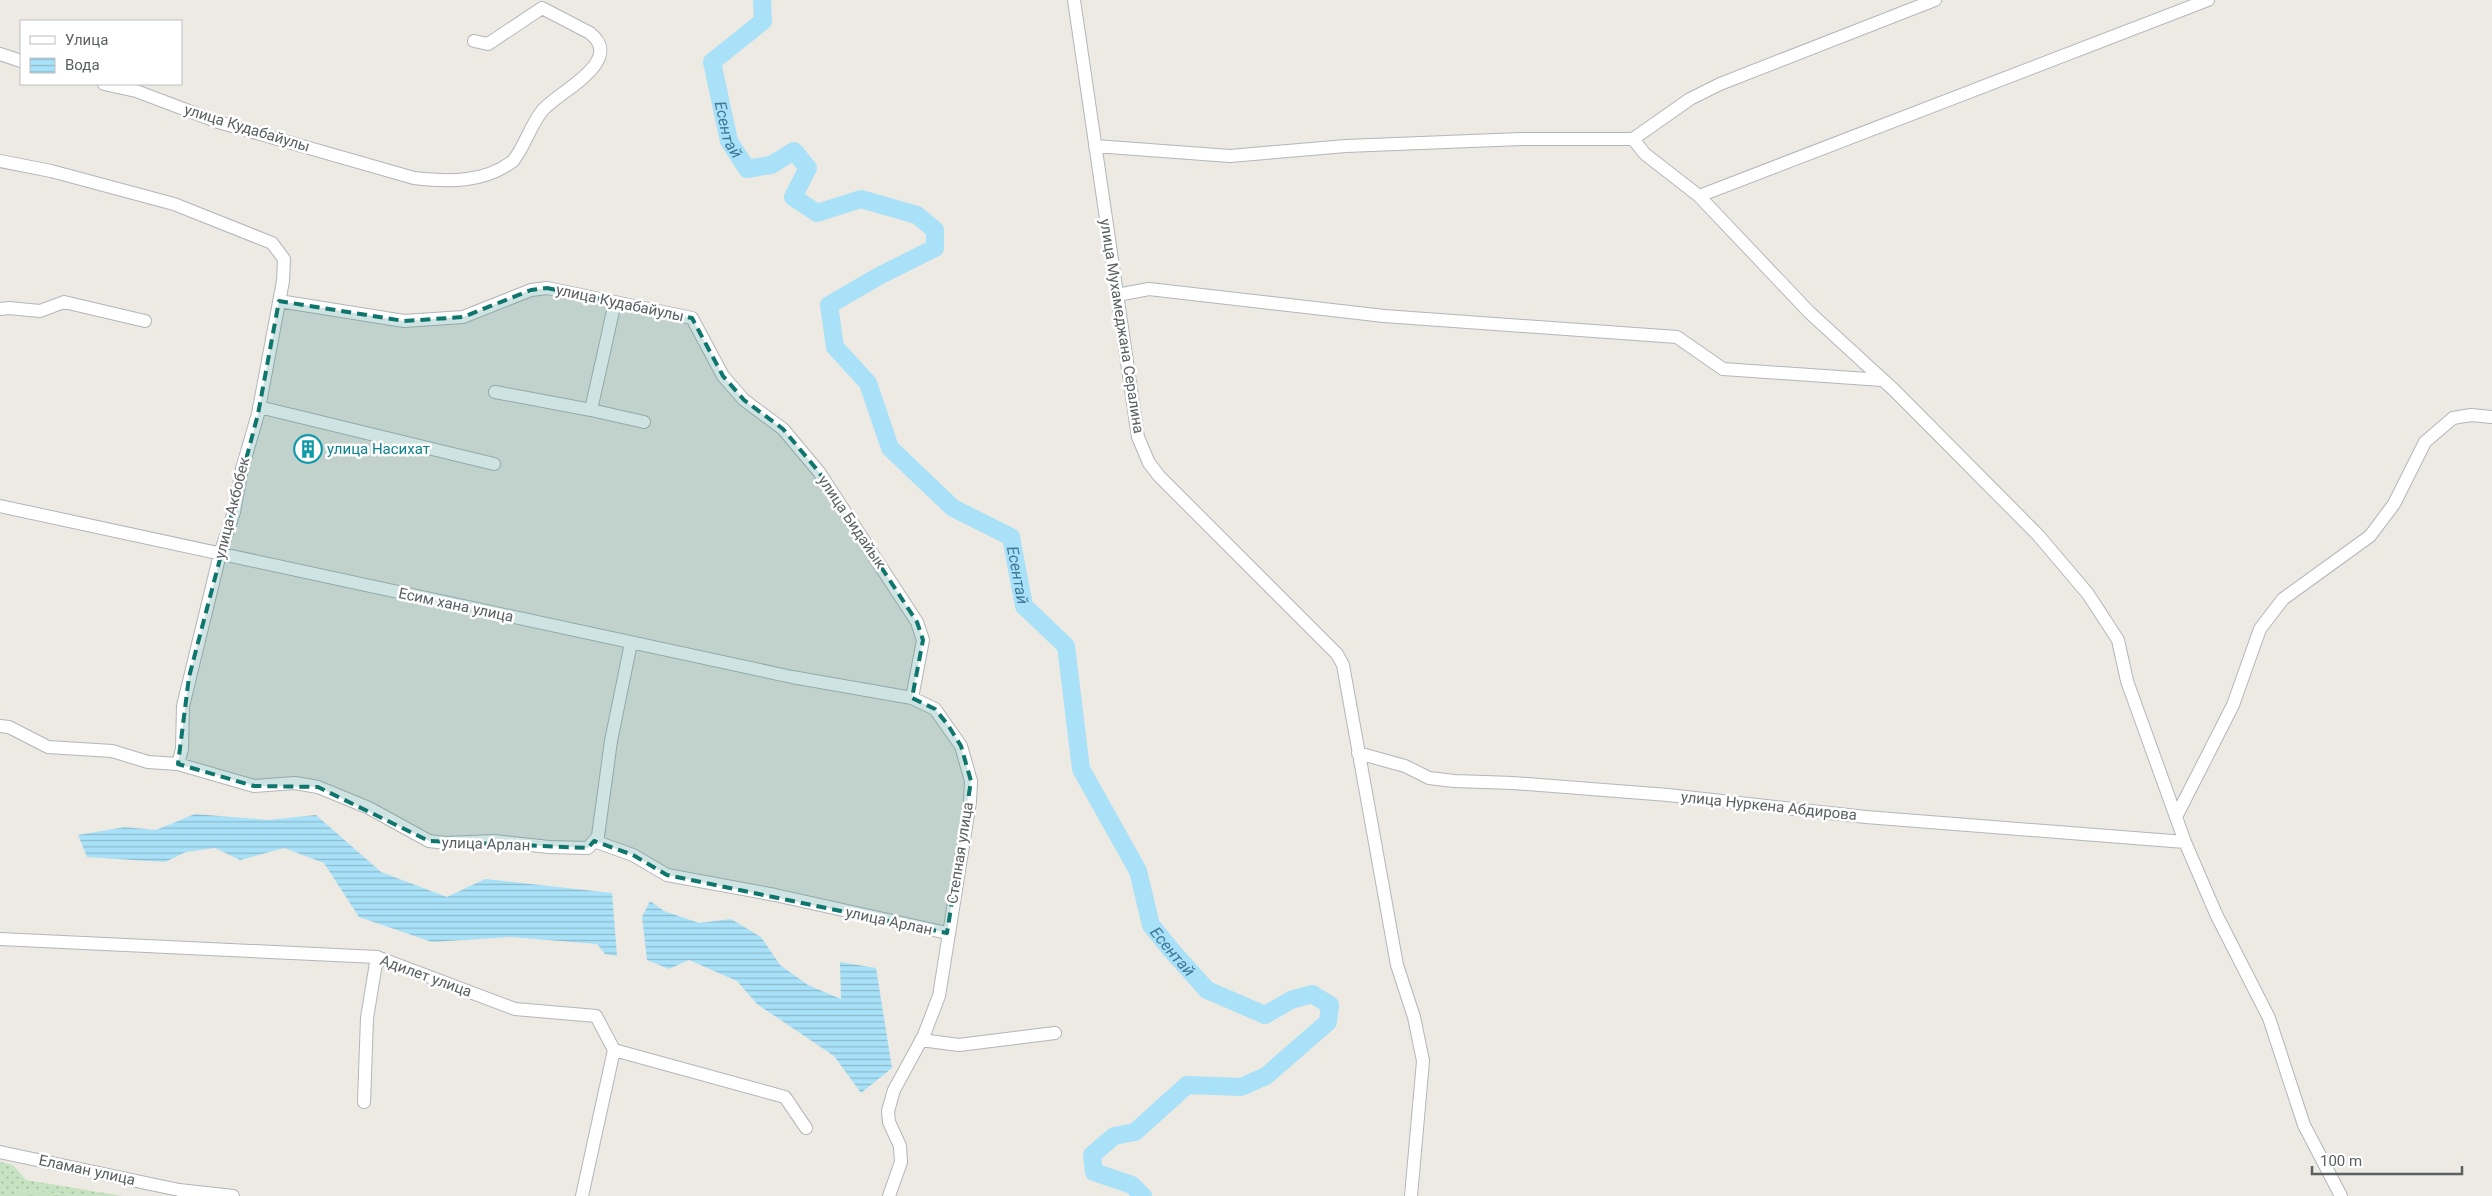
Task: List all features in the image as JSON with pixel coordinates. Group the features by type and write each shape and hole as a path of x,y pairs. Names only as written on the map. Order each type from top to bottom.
{"street":[{"name":"улица Мухамеджана Сералина","path":"1074,0 1138,436 1149,463 1159,476 1337,654 1343,665 1397,965 1414,1017 1423,1061 1411,1196"},
{"path":"1095,146 1230,156 1346,146 1521,139 1633,139 1690,99 1720,84 1935,0"},
{"path":"1700,196 2208,0"},
{"name":"улица Кудабайулы","path":"109,85 136,91 218,122 414,178 448,182 475,179 506,166 520,152 541,112 589,72 600,55 600,47 597,38 590,33 542,8 488,44 474,41"},
{"path":"0,54 20,61"},
{"path":"1633,139 1645,154 1700,196 1809,312 1882,380 2038,535 2093,601 2118,640 2127,681 2185,842 2216,914 2269,1018 2304,1125 2341,1196"},
{"name":"улица Акбобек","path":"0,161 51,171 174,204 272,243 281,252 284,259 283,282 259,407 242,469 234,512 220,554 183,706 182,749 178,764"},
{"name":"улица Кудабайулы","path":"279,301 404,321 463,317 531,290 547,288 692,318 723,376"},
{"path":"1117,295 1149,289 1384,316 1677,337 1723,369 1882,380"},
{"path":"0,309 40,311 64,302 145,321"},
{"path":"591,410 615,302"},
{"name":"улица Бидайык","path":"723,376 744,400 783,429 819,472 917,622 923,640 912,698"},
{"path":"495,392 644,422"},
{"path":"259,407 494,464"},
{"path":"2176,817 2233,705 2260,629 2277,606 2283,599 2370,536 2394,504 2424,442 2453,418 2471,415 2492,417"},
{"name":"Есим хана улица","path":"0,506 792,677 912,698"},
{"path":"594,841 598,836 611,741 630,642"},
{"name":"Степная улица","path":"889,1196 901,1162 900,1146 889,1122 888,1111 894,1090 921,1040 938,996 971,781 961,746 948,725 935,709 912,698"},
{"name":"улица Арлан","path":"0,726 9,727 48,747 112,751 148,762 178,764 254,786 295,783 318,787 369,808 429,841 446,843 494,841 549,848 588,848 594,841 633,855 668,874 775,895 947,933"},
{"name":"улица Нуркена Абдирова","path":"1358,753 1405,766 1429,778 1454,781 1513,783 1668,795 1866,817 2185,842"},
{"name":"Адилет улица","path":"0,939 377,957 515,1009 596,1016 614,1050"},
{"path":"364,1102 367,1018 377,957"},
{"path":"921,1040 959,1045 1055,1033"},
{"path":"582,1196 614,1050 785,1097 806,1128"},
{"name":"Еламан улица","path":"0,1152 179,1190 233,1196"}],"highlighted area":[{"path":"547,288 692,318 723,376 744,400 783,429 819,472 891,581 917,622 923,640 912,698 935,709 948,725 961,746 971,781 947,933 667,875 633,855 594,841 588,848 429,841 318,787 254,786 178,764 189,677 258,414 279,301 404,321 463,317 531,290"}],"green space":[{"path":"0,1162 13,1165 26,1180 122,1196 88,1196 20,1190 17,1196 0,1196"},
{"path":"19,1190 88,1196 17,1196"}],"water":[{"path":"195,814 268,820 316,815 381,872 447,897 485,879 612,893 617,956 605,954 597,944 511,937 432,942 359,917 324,863 284,848 240,860 215,848 186,852 165,862 87,857 78,835 125,827 156,830"},
{"path":"650,901 664,911 699,923 731,919 761,937 780,965 808,985 841,999 840,962 876,968 892,1068 861,1093 834,1056 757,1004 737,981 689,960 669,969 647,960 642,917"}],"waterway":[{"name":"Есентай","path":"762,0 763,21 712,62 729,141 747,169 771,165 794,151 808,168 793,197 817,213 861,199 917,215 935,230 935,248 879,276 829,305 835,347 868,383 890,448 953,508 1011,537 1024,606 1066,646 1081,769 1138,871 1151,925 1207,990 1265,1015 1291,1000 1312,994 1330,1005 1328,1022 1266,1076 1241,1087 1187,1085 1135,1132 1114,1136 1092,1155 1094,1172 1132,1185 1143,1196"}],"place":[{"name":"улица Насихат","path":"308,449"}]}
